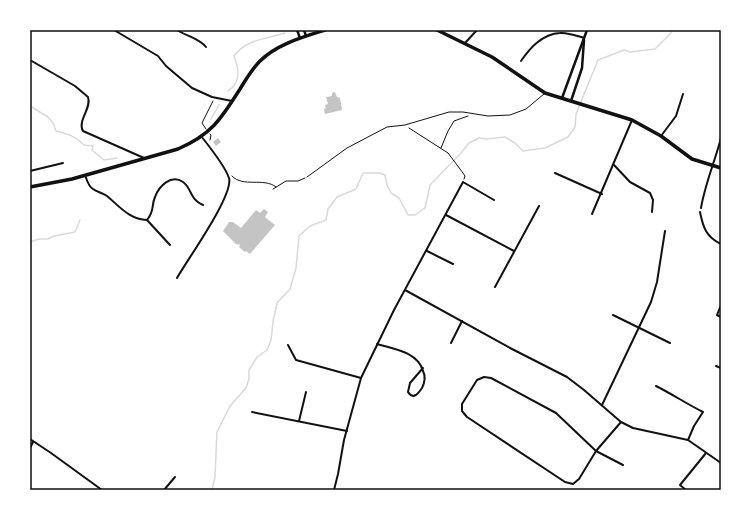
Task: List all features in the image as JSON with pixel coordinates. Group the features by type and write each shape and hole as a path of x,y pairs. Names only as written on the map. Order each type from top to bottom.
{"main road":[{"path":"30,187 85,175 178,149 190,143 202,136 219,120 259,62 271,52 300,38 326,30"},
{"path":"437,30 446,31 492,57 545,93 632,120 661,136 692,159 721,168"}],"street":[{"path":"114,30 158,56 166,66 192,88 214,97 232,101"},
{"path":"177,30 184,35 199,40 206,47"},
{"path":"297,30 300,38"},
{"path":"304,30 306,36"},
{"path":"465,43 477,30"},
{"path":"562,99 587,30"},
{"path":"521,61 527,52 539,40 550,34 561,32 584,38"},
{"path":"573,102 582,68 584,38"},
{"path":"30,60 75,86 88,97 89,104 82,126 84,131 144,158"},
{"path":"661,136 676,116 683,94"},
{"path":"592,214 602,194 632,120"},
{"path":"177,278 218,211 226,196 230,183 227,175 202,136"},
{"path":"700,208 704,190 721,138"},
{"path":"30,171 63,163"},
{"path":"614,165 630,182 650,193 654,200 652,212"},
{"path":"555,173 602,194"},
{"path":"85,175 88,184 93,189 106,195 121,210 140,220 147,220 170,245"},
{"path":"147,220 154,207 154,198 157,192 160,187 169,180 177,180 185,183 195,202 202,205"},
{"path":"334,490 361,378 405,290 463,182 494,200"},
{"path":"495,287 539,206"},
{"path":"700,212 702,227 715,241 721,244"},
{"path":"446,215 515,251"},
{"path":"602,405 651,302 657,282 665,231"},
{"path":"427,251 453,264"},
{"path":"405,290 567,377 621,422 633,428 688,440 721,463"},
{"path":"721,305 717,315 721,316"},
{"path":"613,315 670,343"},
{"path":"451,343 462,321"},
{"path":"378,344 414,357 421,364 423,368 425,377 424,384 416,395 410,395 408,392 410,383 423,368"},
{"path":"288,345 296,360 361,378"},
{"path":"716,366 721,368"},
{"path":"621,422 596,451 579,479 573,484 565,482 467,417 462,411 462,404 477,380 484,377 491,378 556,413 596,451 623,465"},
{"path":"656,386 703,412 694,426 688,440"},
{"path":"299,421 306,392"},
{"path":"252,412 347,431"},
{"path":"30,439 102,490"},
{"path":"30,448 33,442"},
{"path":"686,490 680,486 706,453"},
{"path":"164,490 175,477"}],"lane":[{"path":"307,177 331,159 361,140 387,127 405,125 449,112 503,116 517,113 526,109 545,93"}],"path":[{"path":"211,135 202,123 214,97"},
{"path":"441,148 454,121 472,113"},
{"path":"405,125 451,156 465,176 463,182"},
{"path":"229,172 235,179 238,180 254,183 266,182 276,187"},
{"path":"273,189 286,181 298,181 307,177"}],"building":[{"path":"335,92 337,97 340,98 342,110 325,114 325,105 328,104 326,97 332,96 332,93"},
{"path":"218,138 221,142 216,146 213,142"},
{"path":"264,209 268,212 265,217 275,225 250,254 239,247 240,245 237,245 223,231 229,222 233,222 241,228 256,210 260,213"}],"waterway":[{"path":"212,490 215,477 217,432 230,406 246,388 249,379 249,370 257,357 267,350 271,340 277,303 290,289 296,268 299,236 310,226 326,220 328,209 337,197 356,189 363,173 379,173 385,175 387,185 391,193 399,198 408,215 415,215 425,208 430,185 469,143 479,138 487,139 505,137 515,143 523,151 545,148 568,137 575,127 576,114 598,60 624,50 630,52 655,49 671,33 671,30"},
{"path":"228,91 237,80 238,70 234,56 239,50 257,40 285,33"},
{"path":"211,119 219,105"},
{"path":"30,106 48,117 53,123 56,131 75,137 84,145 93,146 92,150 104,160 117,158"},
{"path":"30,242 75,232 80,220"}]}
